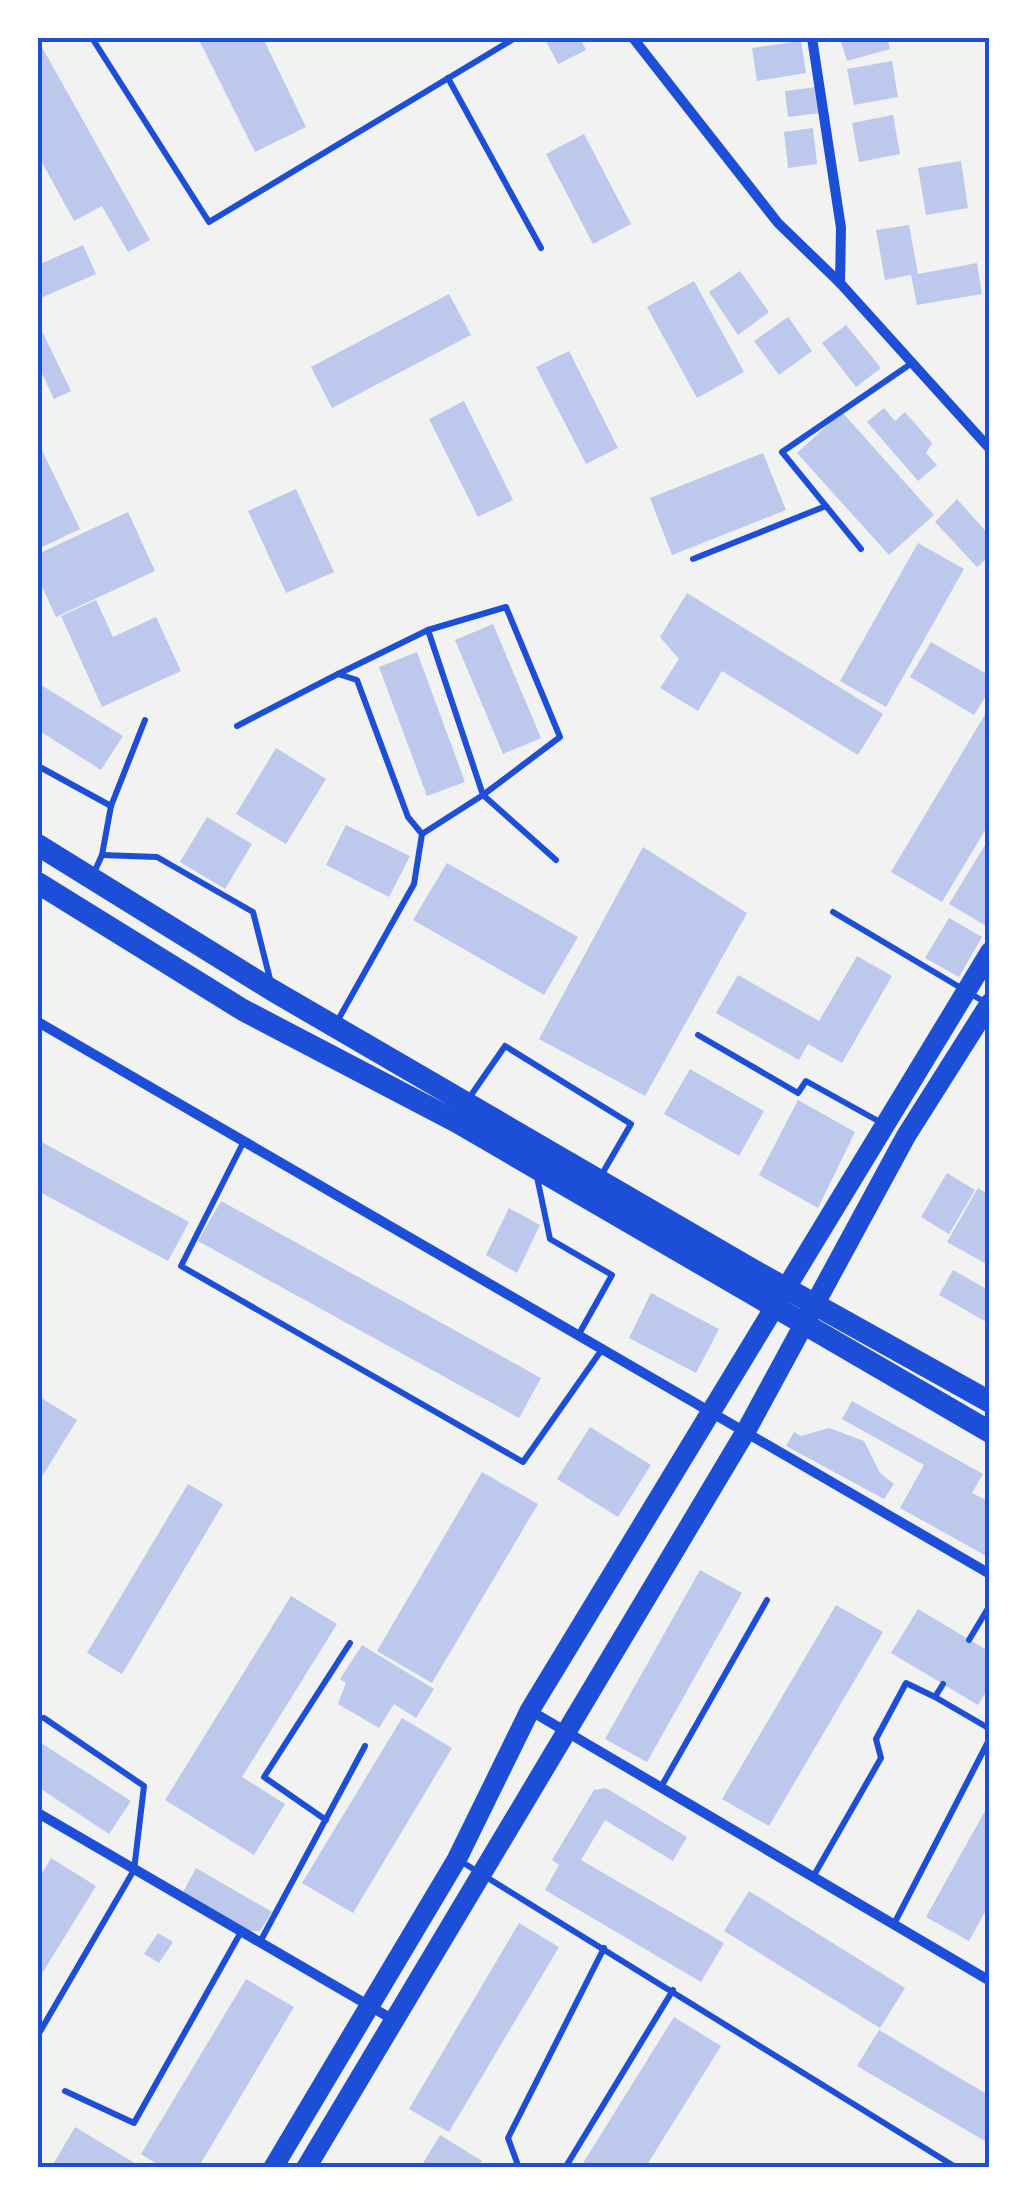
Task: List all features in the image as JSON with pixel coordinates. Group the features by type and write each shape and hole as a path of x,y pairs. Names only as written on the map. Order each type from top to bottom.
{"main road":[{"path":"38,845 98,866 272,990 600,1178 779,1298"},
{"path":"38,883 243,1010 457,1122 536,1170 809,1314 990,1402"},
{"path":"273,2168 457,1858 530,1710 990,952"},
{"path":"306,2168 562,1732 746,1431 906,1136 989,1004"},
{"path":"809,1314 990,1432"}],"street":[{"path":"633,38 778,224 840,283 990,449"},
{"path":"812,38 841,228 840,283"},
{"path":"38,1022 990,1574"},
{"path":"530,1710 990,1980"},
{"path":"38,1813 392,2019"}],"lane":[{"path":"92,38 209,222 515,38"},
{"path":"448,78 541,248"},
{"path":"861,549 782,452 912,363"},
{"path":"693,560 826,506"},
{"path":"237,726 428,630 506,606 560,737 483,795 422,834 414,884 335,1026"},
{"path":"428,630 483,795 556,860"},
{"path":"338,674 357,680 408,817 422,834"},
{"path":"145,720 111,806 98,866 156,857 252,912 272,990"},
{"path":"38,766 111,806"},
{"path":"832,912 989,1004"},
{"path":"698,1035 798,1093 806,1082 886,1125"},
{"path":"466,1102 505,1046 631,1124 600,1178"},
{"path":"245,1140 181,1266 523,1462 604,1347"},
{"path":"536,1170 550,1239 612,1276 579,1334"},
{"path":"661,1788 768,1600"},
{"path":"969,1640 990,1605"},
{"path":"326,1820 264,1777 350,1643"},
{"path":"813,1878 881,1758 876,1739 906,1682 990,1729"},
{"path":"935,1698 943,1684"},
{"path":"38,2035 134,1870 144,1786 44,1718"},
{"path":"894,1925 990,1738"},
{"path":"260,1943 365,1746"},
{"path":"457,1858 957,2168"},
{"path":"65,2091 134,2123 241,1932"},
{"path":"520,2168 508,2138 604,1948"},
{"path":"565,2168 673,1990"}],"building":[{"path":"198,38 263,38 306,127 255,152"},
{"path":"580,38 586,50 558,64 546,41"},
{"path":"840,38 887,38 890,49 847,61"},
{"path":"38,40 150,240 128,252 102,206 74,221 38,155"},
{"path":"801,41 806,73 757,81 752,48"},
{"path":"892,61 898,97 854,105 847,69"},
{"path":"816,87 820,113 788,117 785,91"},
{"path":"893,115 900,154 859,162 852,123"},
{"path":"813,128 817,164 788,168 784,132"},
{"path":"584,134 631,224 593,244 546,154"},
{"path":"961,161 968,208 926,215 918,168"},
{"path":"909,225 918,274 977,263 982,294 917,305 911,275 885,280 876,230"},
{"path":"83,245 96,274 38,299 38,265"},
{"path":"740,271 769,312 738,335 709,292"},
{"path":"694,281 744,372 697,398 647,307"},
{"path":"449,294 471,335 332,408 311,367"},
{"path":"788,317 812,351 779,375 754,341"},
{"path":"38,323 71,391 54,399 38,365"},
{"path":"846,325 881,368 856,387 822,343"},
{"path":"569,351 618,448 586,464 536,367"},
{"path":"464,401 513,500 478,517 429,419"},
{"path":"884,408 895,421 905,412 932,443 926,453 937,465 918,481 867,422"},
{"path":"842,412 934,515 889,555 797,453"},
{"path":"38,442 80,529 38,549"},
{"path":"763,453 786,510 672,555 650,498"},
{"path":"296,489 334,572 286,593 248,511"},
{"path":"957,499 990,536 990,556 977,567 935,522"},
{"path":"128,512 155,571 56,617 38,578 38,554"},
{"path":"918,543 964,569 886,707 840,681"},
{"path":"687,593 883,714 858,755 722,671 698,711 660,688 679,659 660,637"},
{"path":"96,600 113,637 156,617 181,671 102,707 61,616"},
{"path":"493,624 541,738 503,754 455,640"},
{"path":"931,642 990,676 990,689 974,715 910,677"},
{"path":"417,652 465,782 427,796 379,667"},
{"path":"38,683 123,736 101,770 38,730"},
{"path":"990,706 990,822 942,902 891,872"},
{"path":"276,748 326,779 286,844 236,814"},
{"path":"207,817 252,844 225,889 180,862"},
{"path":"346,825 410,856 389,897 326,865"},
{"path":"990,837 990,924 988,927 949,904"},
{"path":"643,847 747,913 645,1096 539,1039"},
{"path":"447,863 578,937 544,995 413,920"},
{"path":"949,918 982,937 959,977 925,958"},
{"path":"857,956 892,976 842,1063 808,1044 799,1060 716,1013 738,975 819,1021"},
{"path":"690,1069 764,1111 739,1156 664,1114"},
{"path":"798,1100 855,1132 818,1208 759,1175"},
{"path":"38,1140 189,1222 168,1261 38,1191"},
{"path":"947,1173 975,1190 949,1234 921,1217"},
{"path":"978,1188 990,1195 990,1266 947,1242"},
{"path":"221,1201 541,1378 519,1418 198,1241"},
{"path":"509,1208 540,1225 517,1273 486,1255"},
{"path":"953,1270 990,1291 990,1324 939,1295"},
{"path":"651,1293 719,1329 696,1373 629,1338"},
{"path":"38,1396 77,1420 38,1483"},
{"path":"852,1401 983,1474 972,1493 990,1502 990,1558 900,1508 924,1465 842,1419"},
{"path":"590,1427 651,1465 618,1517 557,1479"},
{"path":"829,1428 864,1441 880,1473 894,1484 884,1499 786,1446 794,1432 801,1436"},
{"path":"482,1472 538,1504 432,1683 377,1651"},
{"path":"188,1484 223,1504 122,1674 87,1653"},
{"path":"700,1570 742,1593 647,1762 605,1739"},
{"path":"291,1596 337,1624 242,1777 285,1804 254,1855 165,1800"},
{"path":"836,1605 883,1632 769,1826 722,1799"},
{"path":"918,1609 990,1652 990,1686 978,1705 891,1653"},
{"path":"362,1645 434,1689 416,1718 394,1704 379,1728 338,1704 346,1683 340,1679"},
{"path":"402,1718 452,1748 353,1913 302,1883"},
{"path":"38,1741 131,1801 109,1834 38,1787"},
{"path":"606,1788 687,1837 673,1861 605,1820 581,1860 724,1943 701,1982 545,1890 559,1865 552,1860 594,1790"},
{"path":"990,1802 990,1903 969,1941 926,1917"},
{"path":"51,1858 96,1886 38,1980 38,1880"},
{"path":"196,1868 272,1912 260,1931 241,1931 183,1892"},
{"path":"749,1891 905,1988 880,2028 724,1931"},
{"path":"519,1923 559,1947 449,2132 409,2109"},
{"path":"158,1933 173,1942 159,1963 144,1954"},
{"path":"246,1979 294,2007 198,2168 163,2168 141,2154"},
{"path":"674,2017 721,2046 645,2168 580,2168"},
{"path":"879,2030 990,2096 990,2144 857,2066"},
{"path":"75,2127 143,2168 51,2168"},
{"path":"440,2135 482,2161 478,2168 420,2168"}]}
